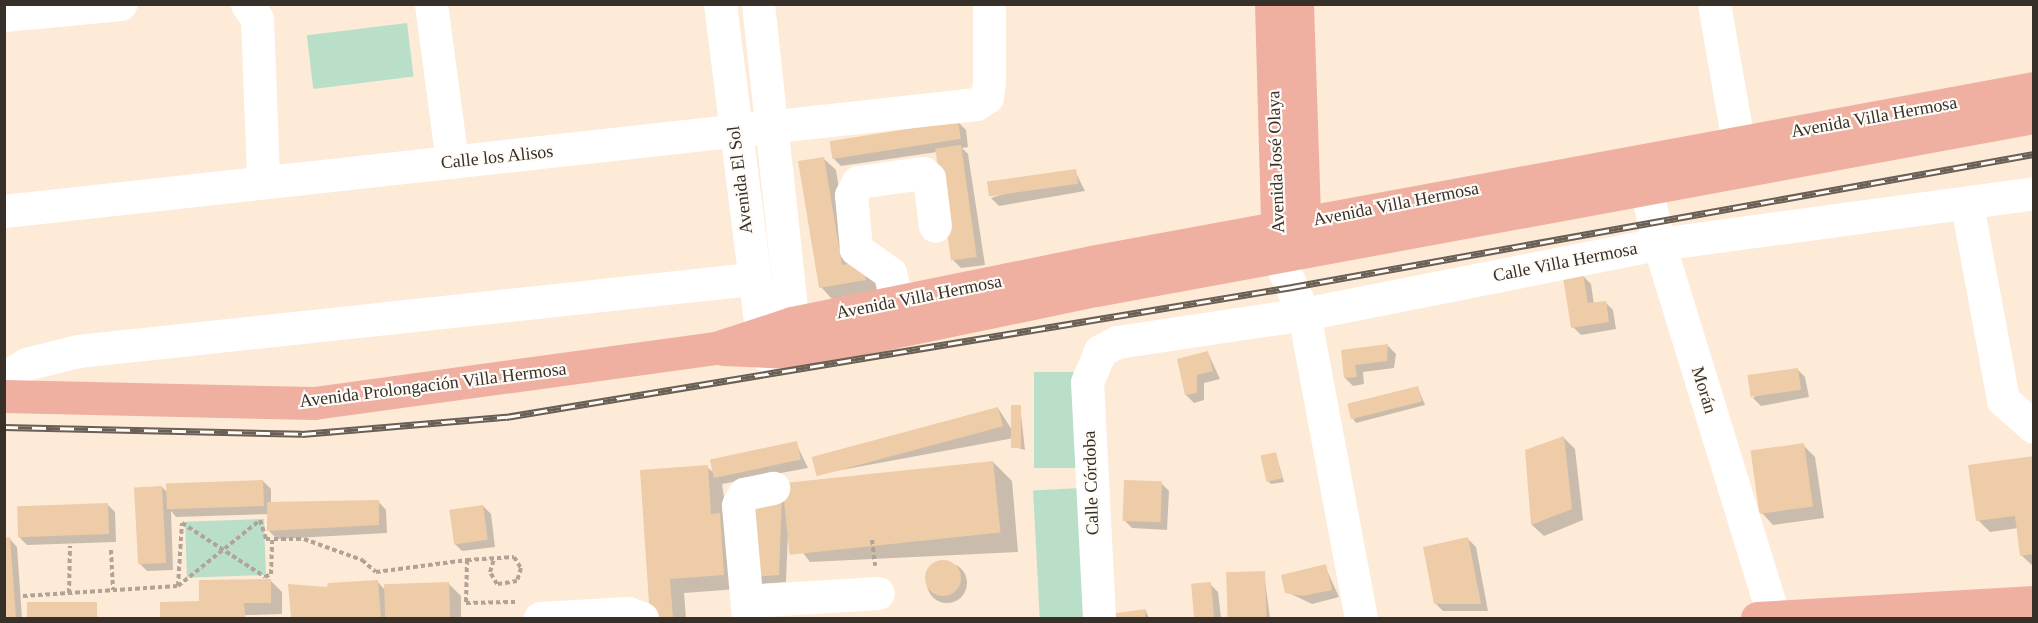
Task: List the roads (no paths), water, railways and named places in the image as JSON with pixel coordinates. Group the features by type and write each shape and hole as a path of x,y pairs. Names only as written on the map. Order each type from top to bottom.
{"main road":[{"name":"Avenida José Olaya","path":"1271,4 1288,133 1293,257"},
{"name":"Avenida José Olaya","path":"1288,133 1297,4"},
{"name":"Avenida Villa Hermosa","path":"762,344 1293,257 1643,174 1738,142 2034,88"},
{"name":"Avenida Villa Hermosa","path":"794,338 897,301 1291,224 2034,117"},
{"name":"Avenida Prolongación Villa Hermosa","path":"4,396 204,404 314,403 716,348 762,344"},
{"path":"1768,618 2034,602"}],"street":[{"path":"4,15 120,4"},
{"path":"247,4 257,19 263,178"},
{"path":"431,4 452,162"},
{"name":"Avenida El Sol","path":"720,4 752,279 762,344"},
{"name":"Avenida El Sol","path":"758,4 794,338"},
{"name":"Calle los Alisos","path":"4,211 263,178 452,162 976,104 987,97 989,4"},
{"path":"1714,4 1738,142"},
{"path":"897,301 890,273 856,249 851,195 858,182 923,173 929,178 935,226"},
{"name":"Morán","path":"1643,174 1659,244 1768,618"},
{"name":"Calle Villa Hermosa","path":"1100,351 1136,338 1304,314 1659,244 1967,205 2034,194"},
{"path":"1967,205 2003,400 2034,427"},
{"name":"Avenida José Olaya","path":"1293,257 1361,618"},
{"path":"4,378 26,364 78,351 752,279"},
{"name":"Calle Córdoba","path":"1099,618 1087,382 1100,351"},
{"path":"773,488 744,494 738,505 748,610 878,593"},
{"path":"530,610 628,613 642,618"}],"railway":[{"path":"4,427 302,434 506,417 1292,287 2034,154"}]}
